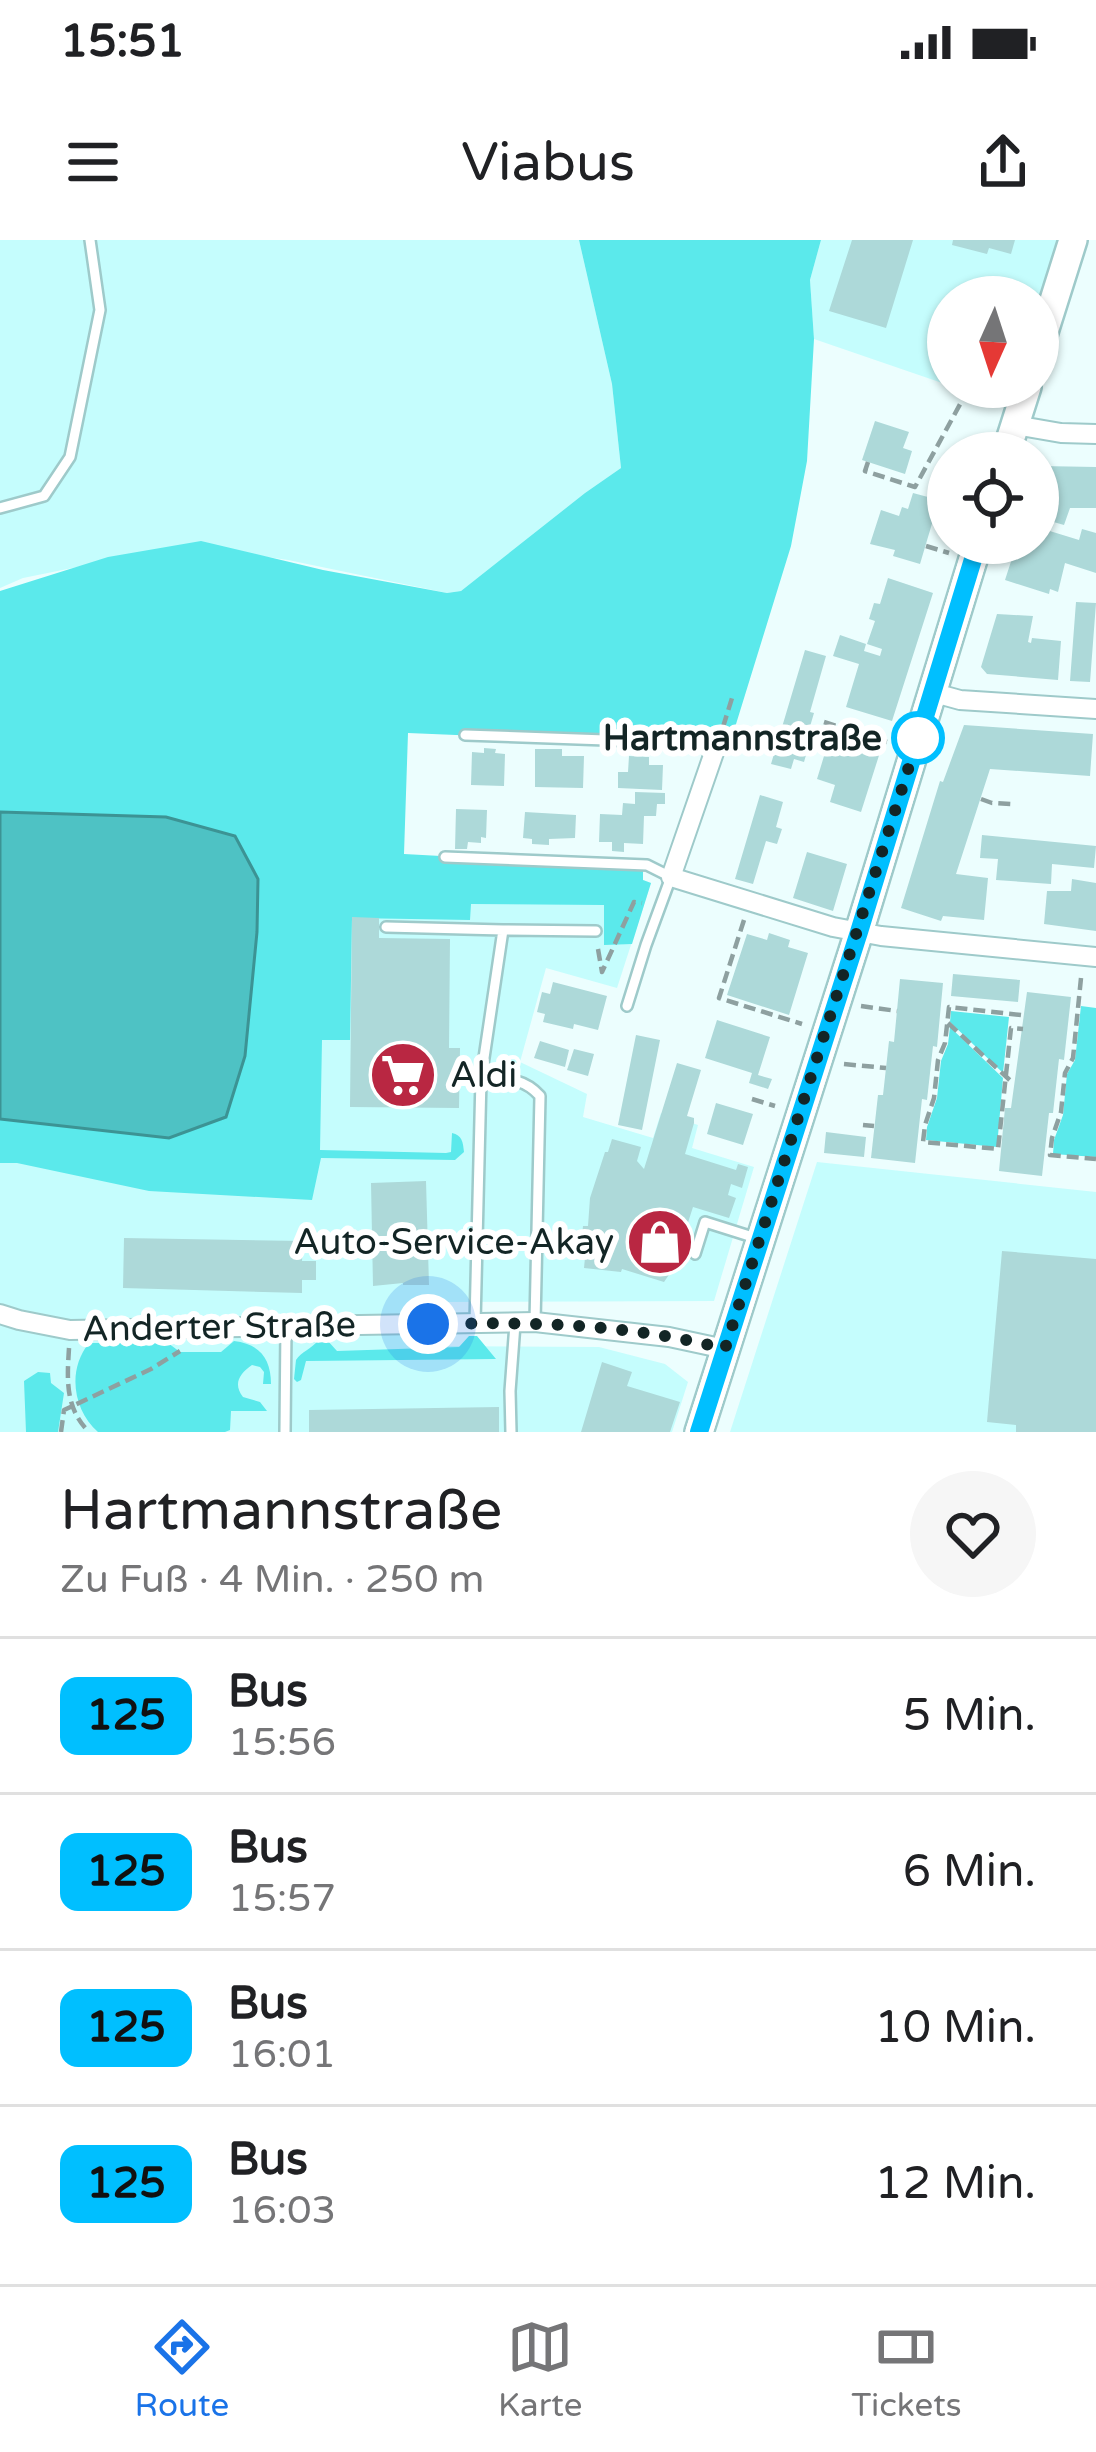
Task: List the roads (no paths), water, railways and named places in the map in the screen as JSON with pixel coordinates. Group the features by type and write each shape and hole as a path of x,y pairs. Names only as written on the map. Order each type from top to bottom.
{"main road":[{"path":"1059,282 1072,240"},
{"path":"1013,432 1020,408"},
{"path":"699,1432 971,564"}],"street":[{"path":"1015,425 1096,434"},
{"path":"931,692 960,700 1096,709"},
{"path":"717,744 671,877 832,927 1089,963"},
{"name":"Anderter Straße","path":"0,1314 70,1330 525,1322 669,1337 725,1349"}],"lane":[{"path":"0,508 44,496 70,457 100,310 90,240"},
{"path":"465,734 717,744"},
{"path":"445,857 647,865 671,877 627,1006"},
{"path":"386,927 596,931"},
{"path":"476,1323 481,1078 503,930"},
{"path":"481,1078 516,1079 539,1096 525,1322 510,1390 511,1432"},
{"path":"695,1254 705,1222 760,1239"},
{"path":"286,1326 286,1432"}],"place":[{"name":"Hartmannstraße","path":"918,738"},
{"name":"Aldi","path":"403,1075"},
{"name":"Auto-Service-Akay","path":"660,1242"}]}
